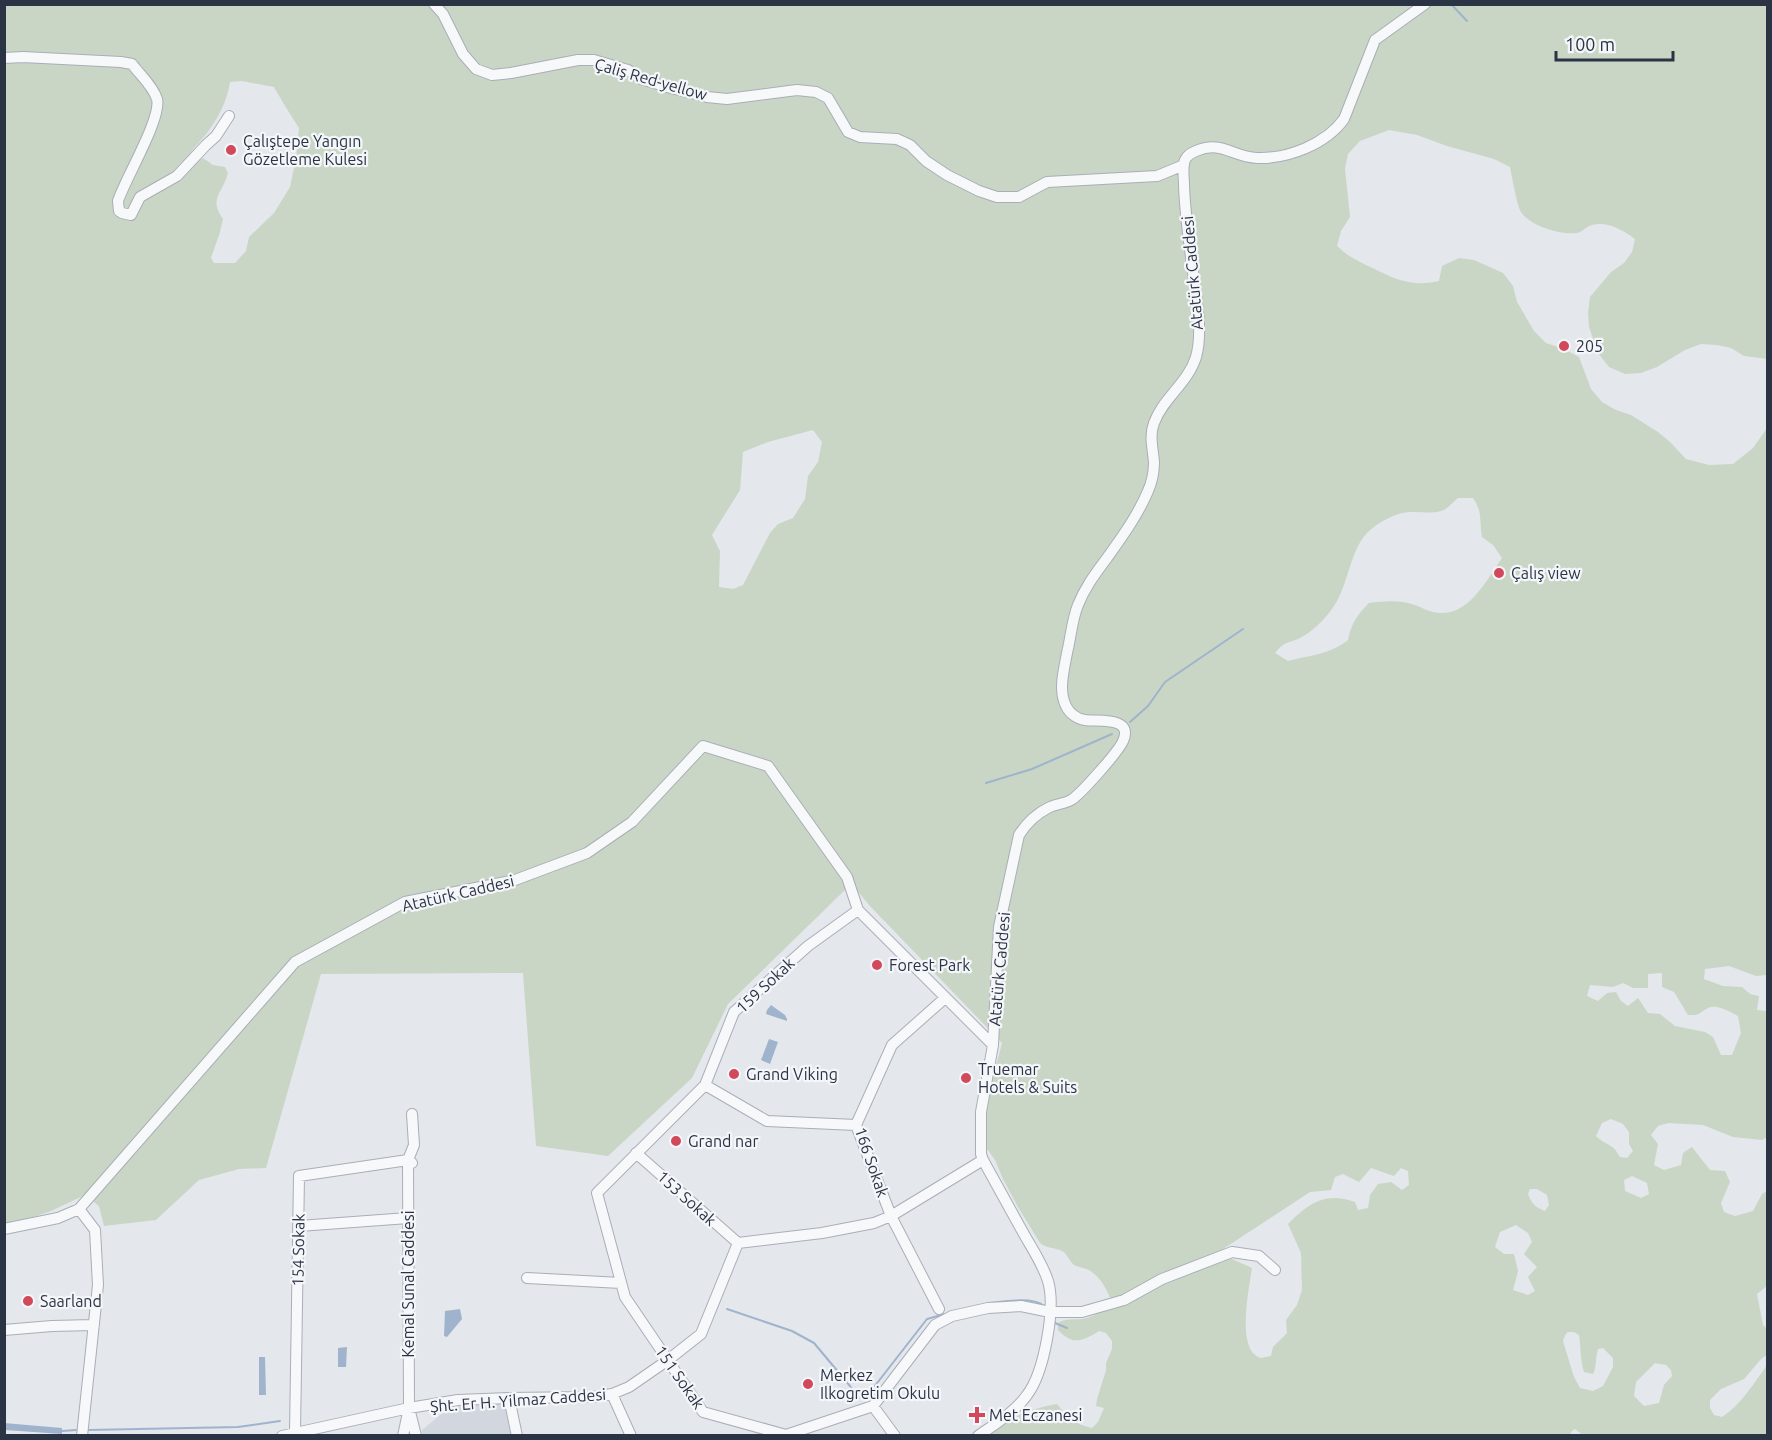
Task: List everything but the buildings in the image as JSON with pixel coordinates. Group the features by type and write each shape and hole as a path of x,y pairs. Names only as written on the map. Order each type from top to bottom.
{"street":[{"name":"Çaliş Red-yellow","path":"434,4 453,31 463,54 476,69 492,75 511,74 578,60 594,60 628,70 641,79 707,97 727,99 796,90 816,92 828,98 848,132 860,137 897,139 910,145 926,161 947,175 997,197 1018,197 1047,182 1157,176 1184,165"},
{"path":"1184,165 1190,153 1204,147 1218,146 1255,158 1274,158 1310,146 1331,132 1344,119 1375,40 1425,4"},
{"path":"4,58 23,57 132,64 149,85 157,100 157,111 118,201 119,211 122,213 131,215 140,197 177,176 216,136 229,116"},
{"name":"Atatürk Caddesi","path":"978,1436 1004,1418 1027,1396 1038,1377 1047,1340 1051,1292 1047,1278 983,1160 981,1112 993,1045 999,927 1019,835 1025,825 1047,808 1072,800 1115,754 1124,739 1124,729 1119,723 1083,720 1069,712 1064,704 1062,677 1078,605 1091,579 1136,514 1148,491 1153,476 1151,436 1153,425 1158,414 1187,378 1196,356 1197,305 1184,200 1184,165"},
{"name":"Atatürk Caddesi","path":"79,1209 295,962 405,902 515,880 587,853 632,822 703,746 768,766 847,877 858,910 993,1045"},
{"name":"159 Sokak","path":"705,1085 734,1012 808,946 858,910"},
{"name":"166 Sokak","path":"939,1309 891,1216 856,1125 892,1045 945,998"},
{"path":"636,1153 705,1085 767,1121 856,1125"},
{"name":"Kemal Sunal Caddesi","path":"412,1114 414,1145 410,1162 408,1218 409,1408 416,1436"},
{"name":"153 Sokak","path":"636,1153 738,1244"},
{"name":"151 Sokak","path":"636,1153 597,1193 625,1298 703,1412 786,1436 873,1406"},
{"path":"738,1244 855,1228 891,1216 983,1160"},
{"name":"154 Sokak","path":"296,1433 299,1176 410,1162"},
{"path":"4,1229 58,1218 79,1209 95,1230 98,1285 82,1436"},
{"path":"299,1226 408,1218"},
{"name":"Şht. Er H. Yilmaz Caddesi","path":"282,1436 409,1408 458,1400 593,1397 612,1394 629,1386 668,1360 701,1334 738,1244"},
{"path":"895,1436 873,1406 934,1324 952,1316 988,1308 1021,1306 1050,1312 1082,1312 1124,1300 1162,1279 1232,1252 1259,1256 1275,1270"},
{"path":"527,1278 621,1283"},
{"path":"4,1330 94,1325"},
{"path":"612,1394 631,1436"},
{"path":"508,1398 517,1436"},
{"name":"Kemal Sunal Caddesi","path":"402,1436 409,1408"}],"shaded area":[{"path":"504,1403 511,1435 422,1435 422,1430 450,1407"}],"green space":[{"path":"4,5 1767,5 1767,359 1744,356 1731,348 1701,344 1641,373 1625,374 1609,367 1598,353 1589,327 1590,297 1611,272 1624,263 1632,252 1635,239 1603,224 1592,225 1578,233 1554,231 1538,225 1521,212 1510,167 1494,159 1417,135 1389,130 1360,141 1348,154 1345,169 1350,217 1341,231 1337,246 1364,264 1409,282 1439,281 1442,266 1459,258 1474,260 1503,273 1513,286 1517,302 1534,331 1546,343 1579,357 1591,389 1602,402 1631,415 1658,432 1686,459 1709,465 1733,464 1753,448 1767,428 1767,975 1756,976 1729,966 1705,969 1704,979 1723,986 1742,987 1750,994 1759,996 1757,1010 1766,1011 1767,1009 1767,1137 1762,1140 1733,1137 1703,1125 1668,1123 1658,1126 1651,1135 1658,1144 1654,1165 1664,1170 1681,1165 1683,1153 1692,1147 1710,1170 1725,1171 1730,1182 1721,1203 1724,1212 1735,1216 1753,1211 1762,1194 1767,1191 1767,1286 1757,1294 1763,1325 1767,1329 1767,1355 1744,1379 1721,1389 1710,1400 1710,1408 1714,1415 1722,1417 1729,1412 1747,1393 1767,1365 1767,1435 1584,1436 1575,1429 1569,1436 989,1435 1014,1417 1057,1404 1081,1425 1092,1428 1098,1422 1104,1408 1096,1406 1097,1399 1112,1349 1112,1341 1106,1333 1099,1331 1083,1339 1073,1340 1058,1330 1058,1323 1090,1317 1112,1303 1104,1286 1095,1275 1074,1265 1062,1251 1040,1243 985,1146 985,1109 1002,1043 855,888 846,889 728,1004 692,1078 608,1156 536,1146 523,973 321,974 266,1168 239,1169 199,1180 156,1220 104,1226 99,1206 85,1195 51,1211 5,1227","holes":["242,81 274,87 299,128 290,187 274,213 249,237 246,251 235,263 214,263 211,258 223,219 217,206 217,200 228,173 225,167 213,165 203,158 192,166 184,163 215,121 230,82","813,430 822,442 818,462 808,476 805,499 793,518 778,524 770,533 743,585 733,589 719,587 720,551 712,535 740,490 743,452 768,442","1458,498 1473,498 1479,512 1482,537 1493,545 1502,558 1482,587 1466,604 1445,613 1404,602 1369,603 1355,620 1348,640 1341,645 1326,652 1288,661 1275,653 1285,644 1312,630 1330,611 1341,592 1360,542 1374,527 1382,521 1404,513 1444,510","1662,973 1662,987 1674,992 1688,1015 1698,1014 1714,1007 1722,1008 1738,1016 1741,1033 1732,1055 1721,1055 1713,1037 1705,1032 1675,1026 1660,1014 1648,1013 1638,998 1628,1006 1621,1001 1616,992 1607,993 1598,1001 1587,996 1590,985 1613,987 1623,983 1633,988 1648,988 1648,974","1611,1119 1623,1124 1629,1132 1629,1144 1633,1151 1627,1158 1620,1157 1612,1146 1596,1136 1602,1123","1371,1168 1394,1176 1401,1168 1408,1171 1409,1185 1402,1190 1391,1182 1378,1184 1370,1195 1368,1208 1358,1210 1355,1202 1344,1199 1318,1201 1288,1224 1301,1253 1302,1290 1297,1305 1286,1320 1287,1333 1273,1347 1271,1356 1261,1358 1253,1353 1247,1335 1246,1312 1252,1268 1232,1259 1223,1249 1310,1192 1331,1190 1335,1177 1343,1174 1359,1182","1632,1176 1647,1183 1649,1194 1641,1198 1625,1191 1624,1180","1530,1189 1537,1189 1547,1195 1549,1205 1545,1211 1536,1207 1528,1194","1516,1225 1528,1233 1532,1242 1524,1254 1537,1267 1528,1277 1535,1291 1528,1295 1513,1290 1518,1271 1514,1254 1504,1254 1495,1247 1500,1232","1568,1332 1579,1335 1584,1372 1593,1374 1598,1349 1603,1348 1613,1358 1613,1367 1603,1386 1593,1391 1580,1388 1574,1377 1563,1341","1655,1363 1666,1365 1671,1370 1672,1376 1664,1385 1659,1403 1644,1406 1634,1396 1636,1382"]}],"water":[{"path":"771,1005 785,1015 787,1021 766,1014"},
{"path":"769,1039 778,1042 770,1064 761,1060"},
{"path":"460,1309 462,1319 447,1337 444,1336 445,1311"},
{"path":"347,1347 346,1367 338,1367 338,1348"},
{"path":"259,1357 265,1357 266,1395 259,1395"},
{"path":"4,1423 62,1428 62,1434 5,1430"}],"waterway":[{"path":"1451,4 1467,21"},
{"path":"1130,722 1148,706 1165,682 1243,629"},
{"path":"986,783 1032,769 1112,734"},
{"path":"991,1303 1033,1301 1044,1306"},
{"path":"727,1309 792,1331 814,1343 858,1398 867,1396 927,1319 945,1314"},
{"path":"1054,1321 1067,1328"},
{"path":"89,1430 238,1427 280,1421"},
{"path":"62,1431 76,1430"}],"place":[{"name":"Çalıştepe Yangın Gözetleme Kulesi","path":"231,150"},
{"name":"205","path":"1564,346"},
{"name":"Çalış view","path":"1499,573"},
{"name":"Forest Park","path":"877,965"},
{"name":"Grand Viking","path":"734,1074"},
{"name":"Truemar Hotels & Suits","path":"966,1078"},
{"name":"Grand nar","path":"676,1141"},
{"name":"Saarland","path":"28,1301"},
{"name":"Merkez Ilkogretim Okulu","path":"808,1384"},
{"name":"Met Eczanesi","path":"977,1415"}]}
